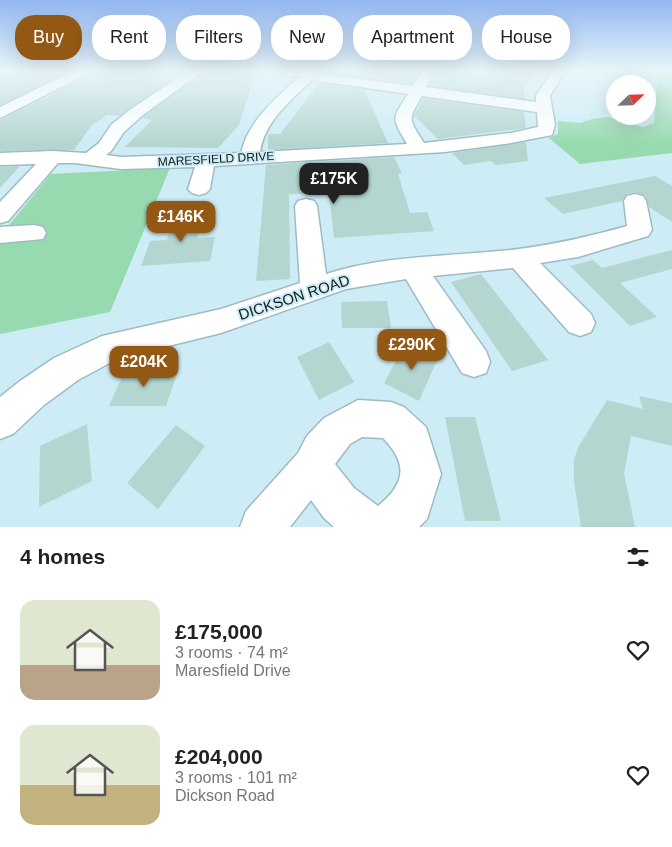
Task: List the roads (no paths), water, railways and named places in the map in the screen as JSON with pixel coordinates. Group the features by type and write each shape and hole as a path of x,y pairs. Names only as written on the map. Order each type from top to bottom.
{"street":[{"path":"0,113 34,96"},
{"path":"90,159 105,147 117,129 161,96"},
{"path":"250,158 258,129 287,96"},
{"path":"414,96 403,114 403,123 419,149"},
{"path":"452,96 545,108"},
{"name":"MARESFIELD DRIVE","path":"0,159 90,159 122,164 445,147 546,131 547,125 542,96"},
{"path":"0,216 53,158"},
{"path":"199,189 206,161"},
{"name":"DICKSON ROAD","path":"0,421 32,393 66,369 113,346 220,322 344,279 413,268 519,258 578,248 640,230 636,201"},
{"path":"306,206 314,290"},
{"path":"0,235 34,233"},
{"path":"519,258 580,323"},
{"path":"413,268 474,362"},
{"path":"262,527 312,467 321,450 337,431 358,418 391,420 412,441 421,474 412,504 390,524 378,527 357,519 339,503 312,467"}]}
